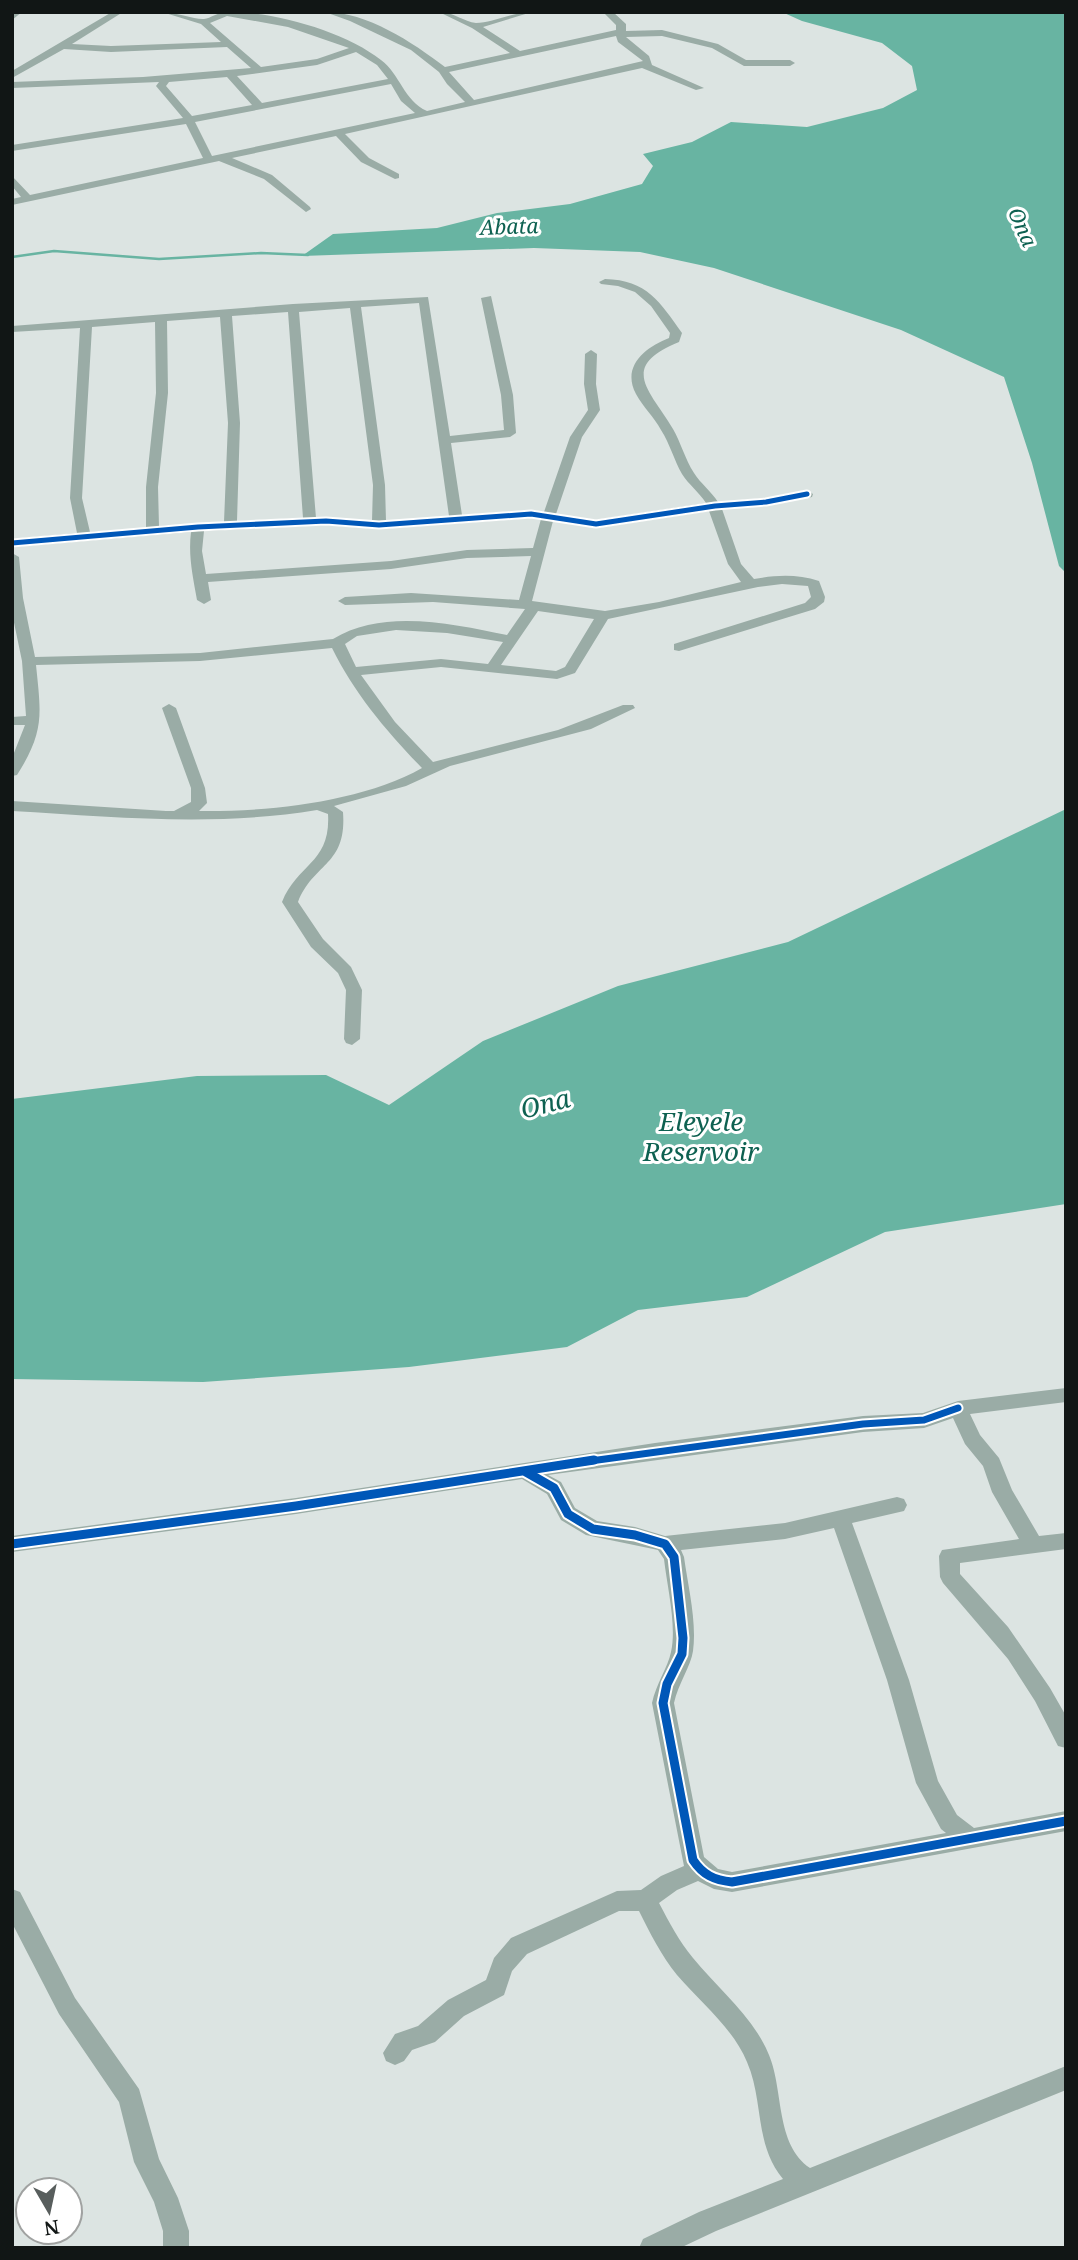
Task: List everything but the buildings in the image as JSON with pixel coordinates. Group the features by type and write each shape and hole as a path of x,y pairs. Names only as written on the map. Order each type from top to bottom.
{"street":[{"path":"12,17 18,12"},
{"path":"12,75 18,69 65,46 119,12"},
{"path":"166,12 204,22 259,70"},
{"path":"265,19 276,12"},
{"path":"329,12 353,19 408,44 443,70 450,82 473,104"},
{"path":"443,12 475,26 517,52"},
{"path":"475,26 528,12"},
{"path":"12,202 644,65 649,60 623,42 621,24 607,12"},
{"path":"204,22 231,13 265,19 357,48 379,62 414,109 426,114"},
{"path":"443,70 517,52 620,33 662,33 715,46 744,63 790,62"},
{"path":"65,46 111,49 230,44"},
{"path":"12,85 231,75 338,56 357,48"},
{"path":"644,65 699,88"},
{"path":"231,75 259,106"},
{"path":"165,80 161,86 189,120 209,160"},
{"path":"12,148 189,120 391,81"},
{"path":"338,133 365,160 395,176"},
{"path":"221,158 283,187 295,203 306,209"},
{"path":"12,179 27,198"},
{"path":"605,282 618,282 638,288 655,304 676,333 675,340 653,348 643,357 638,374 639,387 665,425 690,477 715,506 730,551 749,582"},
{"path":"443,440 510,433 507,395 487,298"},
{"path":"12,329 424,299 456,520"},
{"path":"355,303 379,485 379,525"},
{"path":"293,307 310,522"},
{"path":"226,314 234,423 230,527"},
{"path":"153,531 152,487 162,393 161,320"},
{"path":"84,536 76,498 86,323"},
{"path":"492,668 512,640 529,605 538,552 562,483 570,448 594,410 590,384 591,354"},
{"path":"12,543 198,527 342,521 379,525 508,514 581,523 605,523 807,494"},
{"path":"198,527 195,551 204,600"},
{"path":"199,579 391,565 467,554 538,552"},
{"path":"12,557 16,598 29,661 34,720 26,746 12,772"},
{"path":"345,601 391,596 529,605 603,615 665,605 726,591 749,582 802,578 814,583 818,597 817,602 810,606 679,647"},
{"path":"352,672 441,663 557,675 569,670 603,615"},
{"path":"29,661 200,656 337,643 356,632 403,625 470,632 512,640"},
{"path":"337,643 352,672 401,737 430,767"},
{"path":"169,708 198,789 199,803 193,809 177,815"},
{"path":"12,806 177,815 253,816 318,805 403,782 430,767 528,744 628,708"},
{"path":"12,721 34,720"},
{"path":"318,805 335,813 337,823 331,853 294,888 290,902 317,943 345,971 354,990 352,1039"},
{"path":"12,1544 526,1472 655,1451 863,1424 924,1420 958,1408 1066,1395"},
{"path":"958,1408 972,1439 992,1463 1002,1492 1033,1544"},
{"path":"526,1472 554,1488 568,1514 593,1529 635,1535 665,1544 785,1531 897,1505"},
{"path":"841,1520 898,1679 927,1783 949,1822 971,1839"},
{"path":"1066,1541 949,1556 950,1577 979,1607 1035,1679 1066,1740"},
{"path":"665,1544 674,1557 683,1638 682,1654 667,1684 663,1703 693,1860 699,1870 718,1882 732,1882 1066,1821"},
{"path":"395,2053 404,2042 426,2034 456,2008 496,1987 502,1966 519,1946 618,1901 645,1900 669,1883 699,1870"},
{"path":"12,1899 67,2006 130,2097 147,2162 165,2198 176,2231 176,2248"},
{"path":"645,1900 683,1963 725,2007 751,2044 764,2072 771,2125 782,2159 793,2174 807,2181"},
{"path":"652,2248 708,2221 1066,2078"}],"water":[{"name":"Ona","path":"782,12 1066,12 1066,573 1059,566 1032,463 1004,377 901,330 714,268 640,252 534,248 302,256 333,234 437,228 497,213 570,204 642,184 653,166 643,154 692,142 731,122 807,127 883,108 917,90 912,66 882,43 802,21"},
{"name":"Eleyele Reservoir","path":"1066,809 1066,1204 885,1232 747,1297 638,1310 567,1347 409,1367 203,1382 12,1379 12,1099 197,1076 326,1075 389,1105 483,1041 618,986 788,942"}],"waterway":[{"name":"Abata","path":"12,257 54,251 159,259 261,253 308,255"}],"cycle path":[{"path":"12,543 198,527 326,521 379,525 531,514 596,524 715,506 766,502 807,494"},
{"path":"12,1544 296,1506 655,1451 863,1424 924,1420 958,1408"},
{"path":"526,1472 554,1488 568,1514 593,1529 635,1535 665,1544 674,1557 683,1638 682,1654 667,1684 663,1703 693,1860 705,1874 714,1879 732,1882 1066,1821"}]}
